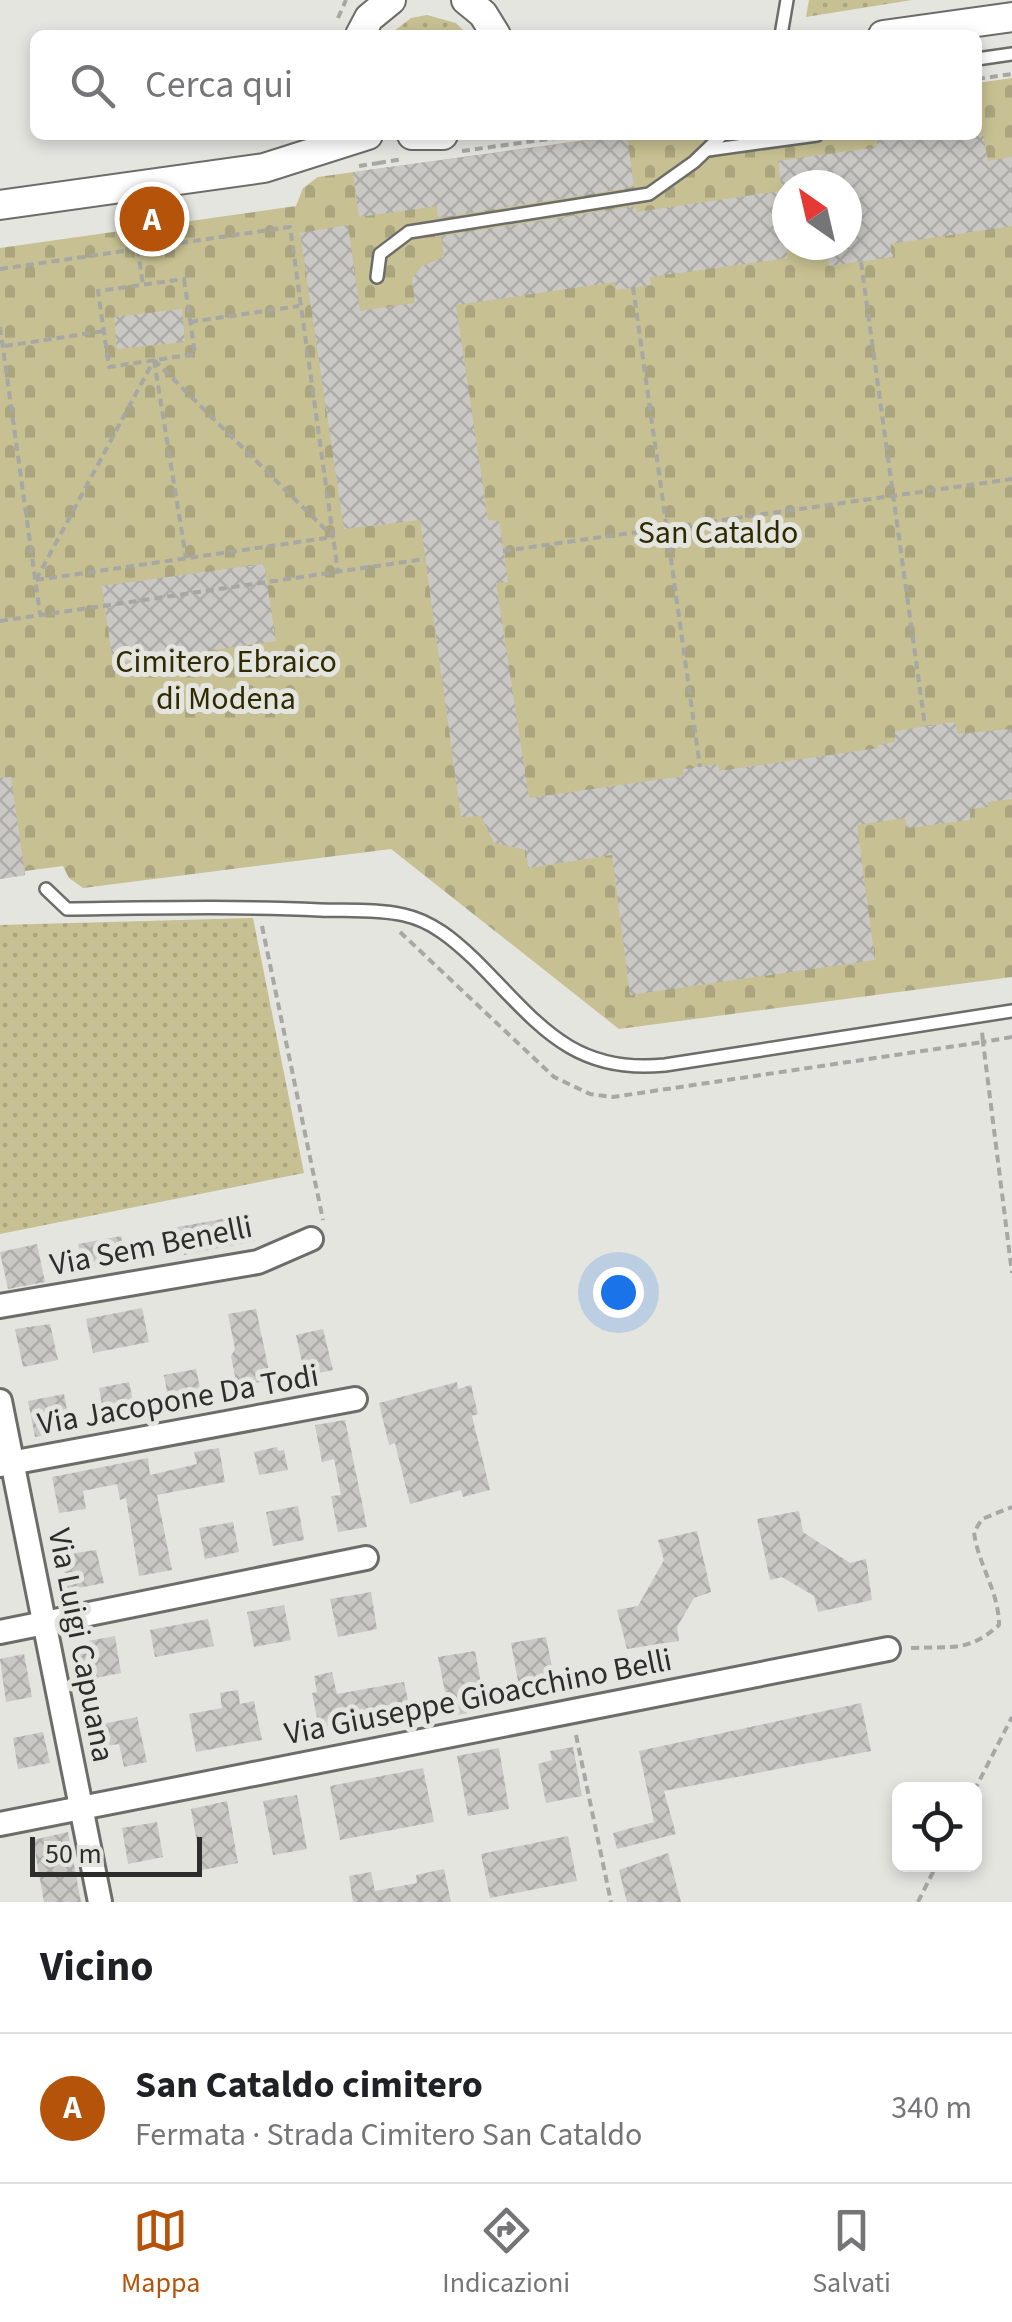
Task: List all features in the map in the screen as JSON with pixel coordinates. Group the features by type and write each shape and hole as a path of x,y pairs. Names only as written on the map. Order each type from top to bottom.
{"street":[{"path":"467,0 494,30"},
{"path":"363,30 386,2"},
{"path":"918,30 1012,17"},
{"path":"0,206 264,168 305,145 336,140"},
{"name":"Via Sem Benelli","path":"0,1306 258,1262 310,1239"},
{"name":"Via Jacopone Da Todi","path":"6,1464 355,1399"},
{"name":"Via Luigi Capuana","path":"0,1401 6,1464 45,1623 100,1902"},
{"path":"0,1632 366,1558"},
{"name":"Via Giuseppe Gioacchino Belli","path":"0,1824 888,1649"}],"lane":[{"path":"782,30 787,0"},
{"path":"982,58 1012,54"},
{"path":"377,276 380,254 409,232 649,194 717,140"},
{"path":"708,150 781,140"},
{"path":"46,890 67,909 258,907 405,915 452,938 560,1044 590,1058 640,1068 1012,1010"}],"path":[{"path":"982,78 1012,74"},
{"path":"130,199 144,285"},
{"path":"0,269 290,227 338,572"},
{"path":"861,262 925,726"},
{"path":"184,278 195,354 109,366 98,291 144,285 184,278"},
{"path":"633,287 700,767"},
{"path":"190,322 300,306"},
{"path":"0,326 40,615"},
{"path":"3,346 104,331"},
{"path":"154,360 333,538"},
{"path":"154,360 186,558"},
{"path":"36,580 154,360"},
{"path":"503,551 1012,478"},
{"path":"36,580 333,538"},
{"path":"0,621 425,559"},
{"path":"258,907 324,1216 323,1225 310,1239"},
{"path":"371,912 412,942 554,1077 590,1094 614,1097 1012,1038"},
{"path":"980,1016 1012,1273"},
{"path":"888,1649 954,1649 982,1640 1000,1625 995,1594 980,1561 974,1532 982,1519 1012,1508"},
{"path":"570,1711 610,1902"},
{"path":"979,1782 1012,1717"},
{"path":"918,1902 933,1872"}],"green space":[{"path":"809,0 912,0 806,17"},
{"path":"427,15 456,23 463,30 395,30 411,18"},
{"name":"San Cataldo","path":"1012,78 1012,977 619,1029 391,849 83,888 69,878 63,866 0,879 0,248 296,206 303,188 318,177 586,140 982,140 982,82"},
{"path":"253,918 304,1173 0,1234 0,925"}],"building":[{"path":"983,135 988,161 1012,157 1012,226 890,244 893,257 829,266 828,260 862,260 862,170 779,170 778,161 877,147 877,140 982,140"},
{"path":"590,140 628,140 634,187 438,218 437,206 359,217 353,172"},
{"path":"772,192 773,260 650,277 651,285 616,290 615,282 456,305 488,520 499,521 508,582 496,583 529,798 684,776 683,769 718,764 719,771 878,748 895,742 895,731 955,722 958,734 1012,729 1012,799 970,809 970,820 907,828 905,818 857,825 875,960 630,995 612,855 528,868 526,850 494,843 481,816 461,817 420,520 344,529 300,233 348,225 360,311 415,303 412,279 422,266 444,257 441,236 636,206 637,212"},
{"path":"182,309 185,342 117,349 114,317"},
{"path":"264,564 276,641 113,664 102,586"},
{"path":"11,777 25,875 0,879 0,778"},
{"path":"250,1214 255,1241 166,1256 161,1230"},
{"path":"121,1236 126,1263 84,1268 78,1244"},
{"path":"37,1244 45,1282 8,1289 0,1252"},
{"path":"142,1308 149,1342 93,1353 86,1319"},
{"path":"256,1309 271,1380 237,1386 228,1314"},
{"path":"50,1324 58,1360 23,1367 15,1329"},
{"path":"323,1329 333,1370 305,1376 296,1335"},
{"path":"196,1369 203,1403 170,1410 164,1375"},
{"path":"129,1382 135,1411 104,1417 99,1388"},
{"path":"457,1382 458,1389 471,1385 478,1414 472,1416 490,1490 463,1497 461,1490 410,1504 395,1443 389,1445 379,1403"},
{"path":"64,1394 71,1430 35,1437 28,1401"},
{"path":"345,1420 367,1527 338,1532 331,1496 341,1495 334,1459 322,1462 315,1425"},
{"path":"277,1447 278,1451 284,1450 288,1470 259,1475 254,1452"},
{"path":"219,1448 225,1482 157,1495 172,1570 139,1576 126,1498 120,1500 117,1484 83,1491 86,1509 59,1513 52,1477 148,1458 150,1475 197,1464 194,1452"},
{"path":"298,1506 304,1540 273,1546 266,1512"},
{"path":"799,1511 803,1532 850,1563 866,1559 872,1600 818,1612 814,1596 782,1577 770,1580 757,1519"},
{"path":"233,1522 239,1552 205,1559 199,1528"},
{"path":"697,1531 711,1592 694,1598 677,1627 679,1641 627,1649 617,1610 638,1606 664,1560 658,1540"},
{"path":"96,1550 104,1583 68,1590 61,1555"},
{"path":"371,1592 377,1629 338,1637 330,1599"},
{"path":"284,1605 291,1640 254,1647 247,1612"},
{"path":"208,1619 214,1646 155,1657 150,1630"},
{"path":"115,1636 121,1673 85,1680 78,1643"},
{"path":"546,1637 558,1696 522,1702 511,1643"},
{"path":"475,1651 486,1710 450,1716 438,1657"},
{"path":"24,1654 32,1697 6,1702 0,1659"},
{"path":"332,1672 337,1694 404,1682 413,1723 378,1730 375,1717 319,1728 312,1693 317,1692 314,1676"},
{"path":"238,1690 240,1704 254,1701 262,1740 196,1752 189,1714 222,1708 220,1693"},
{"path":"861,1703 871,1751 664,1791 676,1834 617,1849 613,1833 654,1822 639,1751"},
{"path":"137,1717 147,1762 124,1767 119,1744 106,1746 102,1724"},
{"path":"43,1732 50,1763 18,1769 13,1738"},
{"path":"573,1747 582,1796 546,1803 538,1764 552,1760 550,1751"},
{"path":"499,1748 509,1809 468,1816 457,1756"},
{"path":"423,1768 434,1822 340,1840 330,1786"},
{"path":"297,1795 307,1849 273,1855 263,1801"},
{"path":"227,1801 238,1863 202,1870 191,1809"},
{"path":"157,1822 163,1857 128,1864 122,1828"},
{"path":"68,1832 81,1902 44,1902 33,1840"},
{"path":"568,1836 577,1881 490,1898 481,1854"},
{"path":"668,1853 681,1902 627,1902 619,1870"},
{"path":"444,1869 451,1902 353,1902 349,1876 371,1872 375,1891 417,1883 416,1875"}],"place":[{"name":"San Cataldo cimitero","path":"152,219"}],"park label":[{"name":"Cimitero Ebraico di Modena","path":"226,680"}]}
